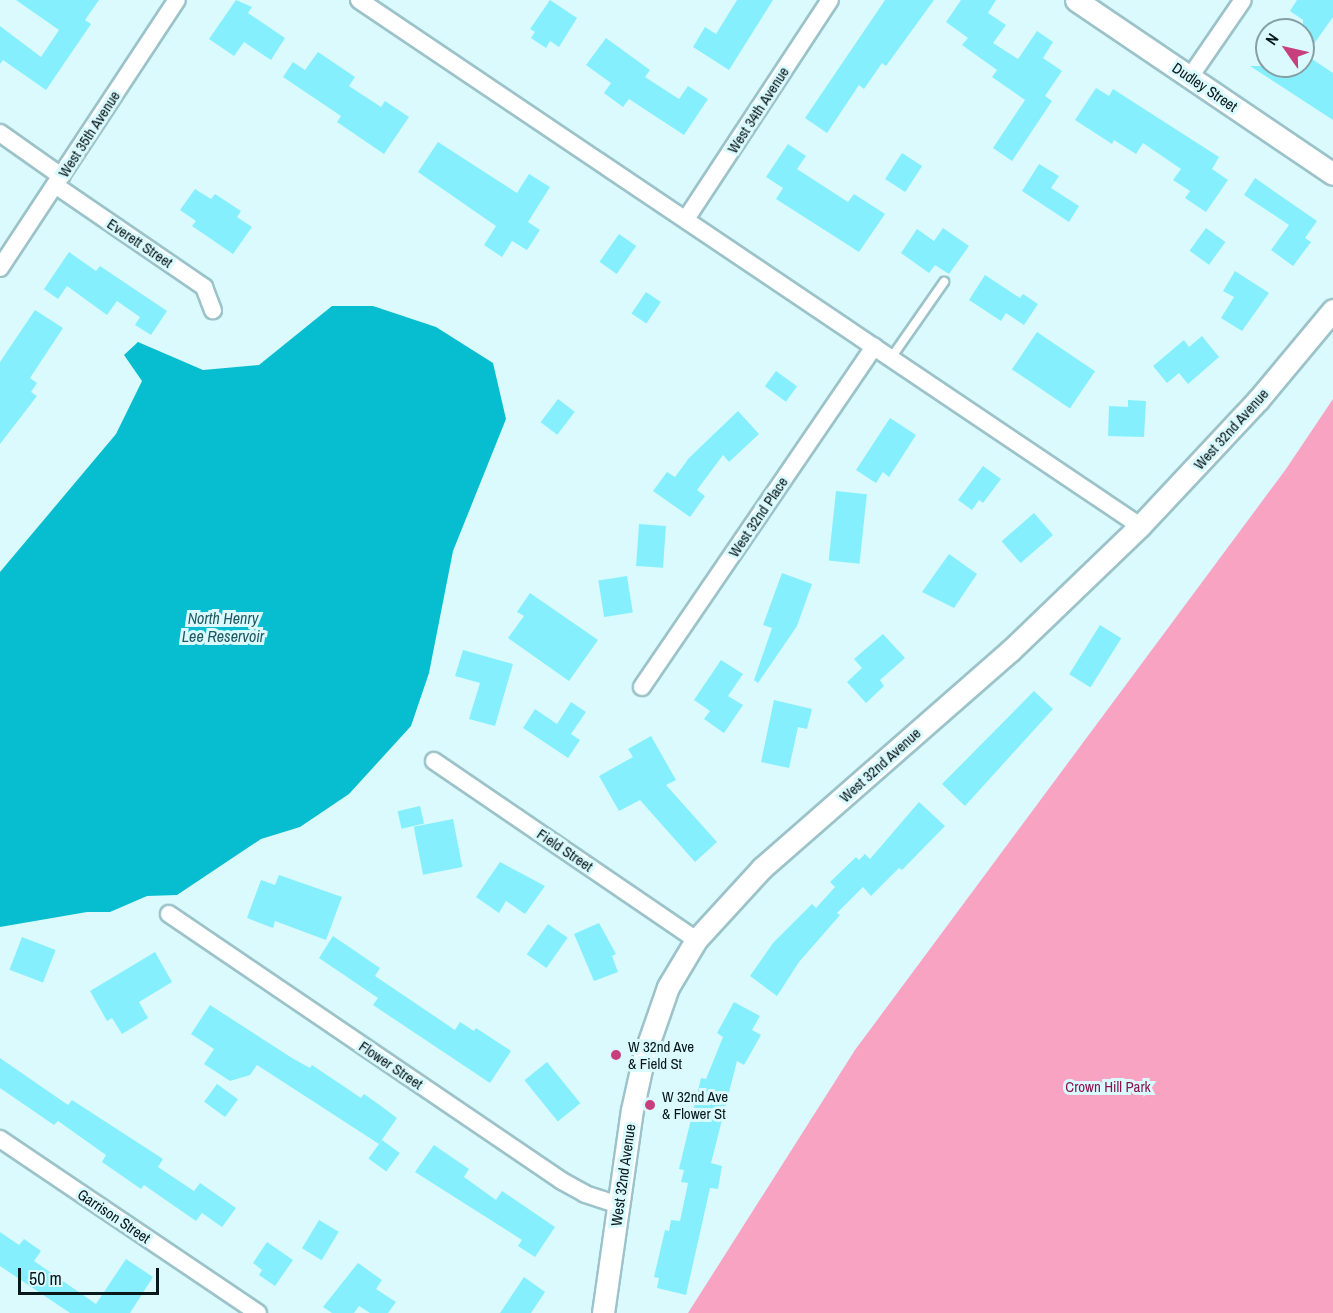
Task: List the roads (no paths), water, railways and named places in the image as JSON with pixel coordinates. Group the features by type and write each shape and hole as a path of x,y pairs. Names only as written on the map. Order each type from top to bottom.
{"street":[{"name":"West 35th Avenue","path":"0,268 177,0"},
{"path":"359,0 1140,526"},
{"name":"West 34th Avenue","path":"686,219 830,0"},
{"name":"Dudley Street","path":"1076,0 1333,174"},
{"path":"1191,77 1243,0"},
{"name":"Everett Street","path":"0,133 58,180 204,287 213,310"},
{"name":"West 32nd Avenue","path":"603,1313 632,1110 650,1032 668,987 696,940 762,868 1010,651 1140,526 1251,408 1333,310"},
{"name":"West 32nd Place","path":"642,687 874,347"},
{"name":"Field Street","path":"434,761 696,940"},
{"name":"Flower Street","path":"169,914 561,1181 592,1197 619,1205"},
{"name":"Garrison Street","path":"0,1139 258,1313"}],"lane":[{"path":"891,358 944,282"}],"water":[{"name":"North Henry Lee Reservoir","path":"332,306 373,306 436,327 493,363 506,419 453,551 429,673 411,726 349,794 300,827 261,839 177,895 147,896 110,912 87,912 0,927 0,572 116,434 142,381 124,355 138,342 203,370 259,365"}],"place":[{"name":"W 32nd Ave & Field St","path":"616,1055"},
{"name":"W 32nd Ave & Flower St","path":"650,1105"}],"park label":[{"name":"Crown Hill Park","path":"1108,1087"}]}
